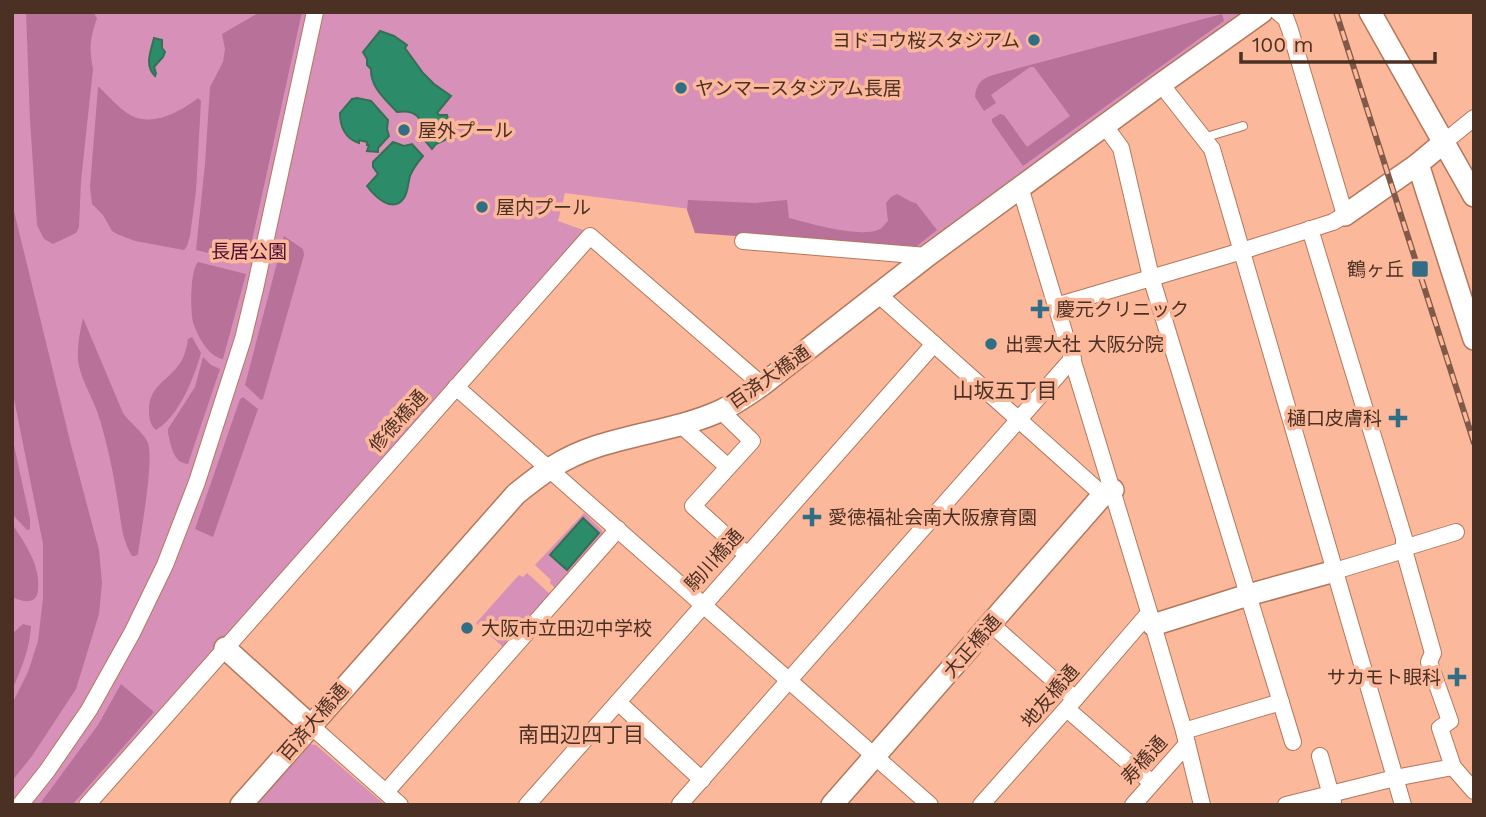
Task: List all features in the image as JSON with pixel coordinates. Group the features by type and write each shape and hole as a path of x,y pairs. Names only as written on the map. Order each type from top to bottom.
{"street":[{"path":"20,805 83,719 132,633 165,565 197,482 243,339 256,289 315,12"},
{"name":"百済大橋通","path":"241,805 516,494 549,468 594,447 681,425 721,411 762,385 927,256 1262,12"},
{"path":"1278,12 1286,19 1290,30 1345,215"},
{"path":"1370,12 1474,196"},
{"path":"1161,84 1212,149 1403,805"},
{"path":"1056,306 1333,222 1418,164 1474,118"},
{"path":"1105,126 1121,149 1151,277 1293,742"},
{"path":"1418,164 1474,339"},
{"path":"1020,187 1073,358 1108,493 1151,619 1186,737 1202,805"},
{"path":"1310,229 1404,538 1404,549 1433,653 1429,662 1450,721 1440,728 1453,767 1474,791"},
{"name":"修徳橋通","path":"87,805 590,236 762,385"},
{"path":"743,241 927,256"},
{"path":"878,295 1019,420 1108,493"},
{"name":"駒川橋通","path":"527,805 934,344"},
{"path":"681,805 1073,358"},
{"path":"456,387 930,805"},
{"path":"721,411 752,441 693,506 747,555"},
{"path":"681,425 728,467"},
{"name":"大正橋通","path":"832,805 1108,493"},
{"path":"386,792 618,529"},
{"path":"1151,619 1335,570 1456,531"},
{"name":"地友橋通","path":"981,805 1151,619"},
{"path":"990,624 1152,783"},
{"path":"225,648 401,805"},
{"path":"618,702 702,780"},
{"path":"1186,737 1281,702"},
{"name":"寿橋通","path":"1133,805 1186,737"},
{"path":"1320,756 1332,800"},
{"path":"1286,805 1332,800 1395,778 1453,767"}],"lane":[{"path":"1203,138 1243,127"}],"green space":[{"name":"長居公園","path":"12,12 1243,12 916,249 690,209 565,193 558,221 586,231 75,805 12,805"},
{"path":"26,12 93,12 97,18 91,43 93,69 79,227 76,233 53,244 44,239 37,225"},
{"path":"260,12 302,12 246,262 196,250 210,87 223,62 225,49 222,34"},
{"path":"1222,14 1224,21 1023,166 992,119 1000,114 1004,115 1027,147 1070,116 1034,67 1030,67 991,95 996,103 984,111 975,97 980,83 993,75"},
{"path":"98,87 136,118 164,117 198,98 201,101 196,191 190,236 184,250 135,241 117,234 92,204 90,187"},
{"path":"897,194 916,203 937,230 913,249 695,233 687,210 688,200 755,203 787,200 789,218 835,229 872,232 888,221 886,203"},
{"path":"12,203 99,550 102,583 99,614 76,689 32,756 12,781 12,704 28,672 38,641 43,598 43,544 12,389"},
{"path":"284,236 303,249 304,255 261,400 245,385"},
{"path":"198,262 246,274 223,359 208,350 193,322 192,282"},
{"path":"83,318 123,413 148,443 146,497 138,554 135,556 132,556 124,536 105,436 79,366 78,344"},
{"path":"192,337 201,353 194,374 179,406 156,430 149,416 150,401 157,388 182,360 188,339"},
{"path":"203,357 220,369 188,464 176,457 168,429 195,387"},
{"path":"243,397 258,409 213,537 195,529 240,399"},
{"path":"12,436 30,519 30,529 27,530 12,514"},
{"path":"584,513 602,530 603,535 556,589 550,583 551,580 535,565"},
{"path":"12,524 31,555 37,572 37,594 30,601 12,597"},
{"path":"527,573 550,594 503,647 476,623 519,575 523,577"},
{"path":"23,624 31,626 29,643 12,690 12,634"},
{"path":"121,684 154,712 72,805 39,805 98,725"},
{"path":"309,744 316,745 385,805 255,805"}],"shaded area":[{"path":"380,31 407,45 405,48 423,73 451,96 437,113 447,115 452,135 432,149 421,136 421,124 417,116 409,112 397,112 373,82 371,69 363,52"},
{"path":"154,38 162,40 165,52 154,67 155,76 149,63"},
{"path":"352,99 371,101 388,120 389,136 378,148 378,152 367,151 367,142 354,141 342,127 340,113"},
{"path":"393,142 404,146 412,144 423,156 411,173 404,198 400,203 390,204 379,199 367,186 378,174 373,162"},
{"path":"583,518 599,533 567,570 550,555"}],"railway":[{"path":"1336,12 1474,443"}],"place":[{"name":"ヨドコウ桜スタジアム","path":"1034,40"},
{"name":"ヤンマースタジアム長居","path":"681,88"},
{"name":"屋外プール","path":"404,130"},
{"name":"屋内プール","path":"482,207"},
{"name":"鶴ヶ丘","path":"1420,269"},
{"name":"慶元クリニック","path":"1040,309"},
{"name":"出雲大社 大阪分院","path":"991,344"},
{"name":"樋口皮膚科","path":"1398,418"},
{"name":"愛徳福祉会南大阪療育園","path":"812,517"},
{"name":"大阪市立田辺中学校","path":"467,628"},
{"name":"サカモト眼科","path":"1457,677"}],"district":[{"name":"山坂五丁目","path":"1005,390"},
{"name":"南田辺四丁目","path":"581,734"}]}
